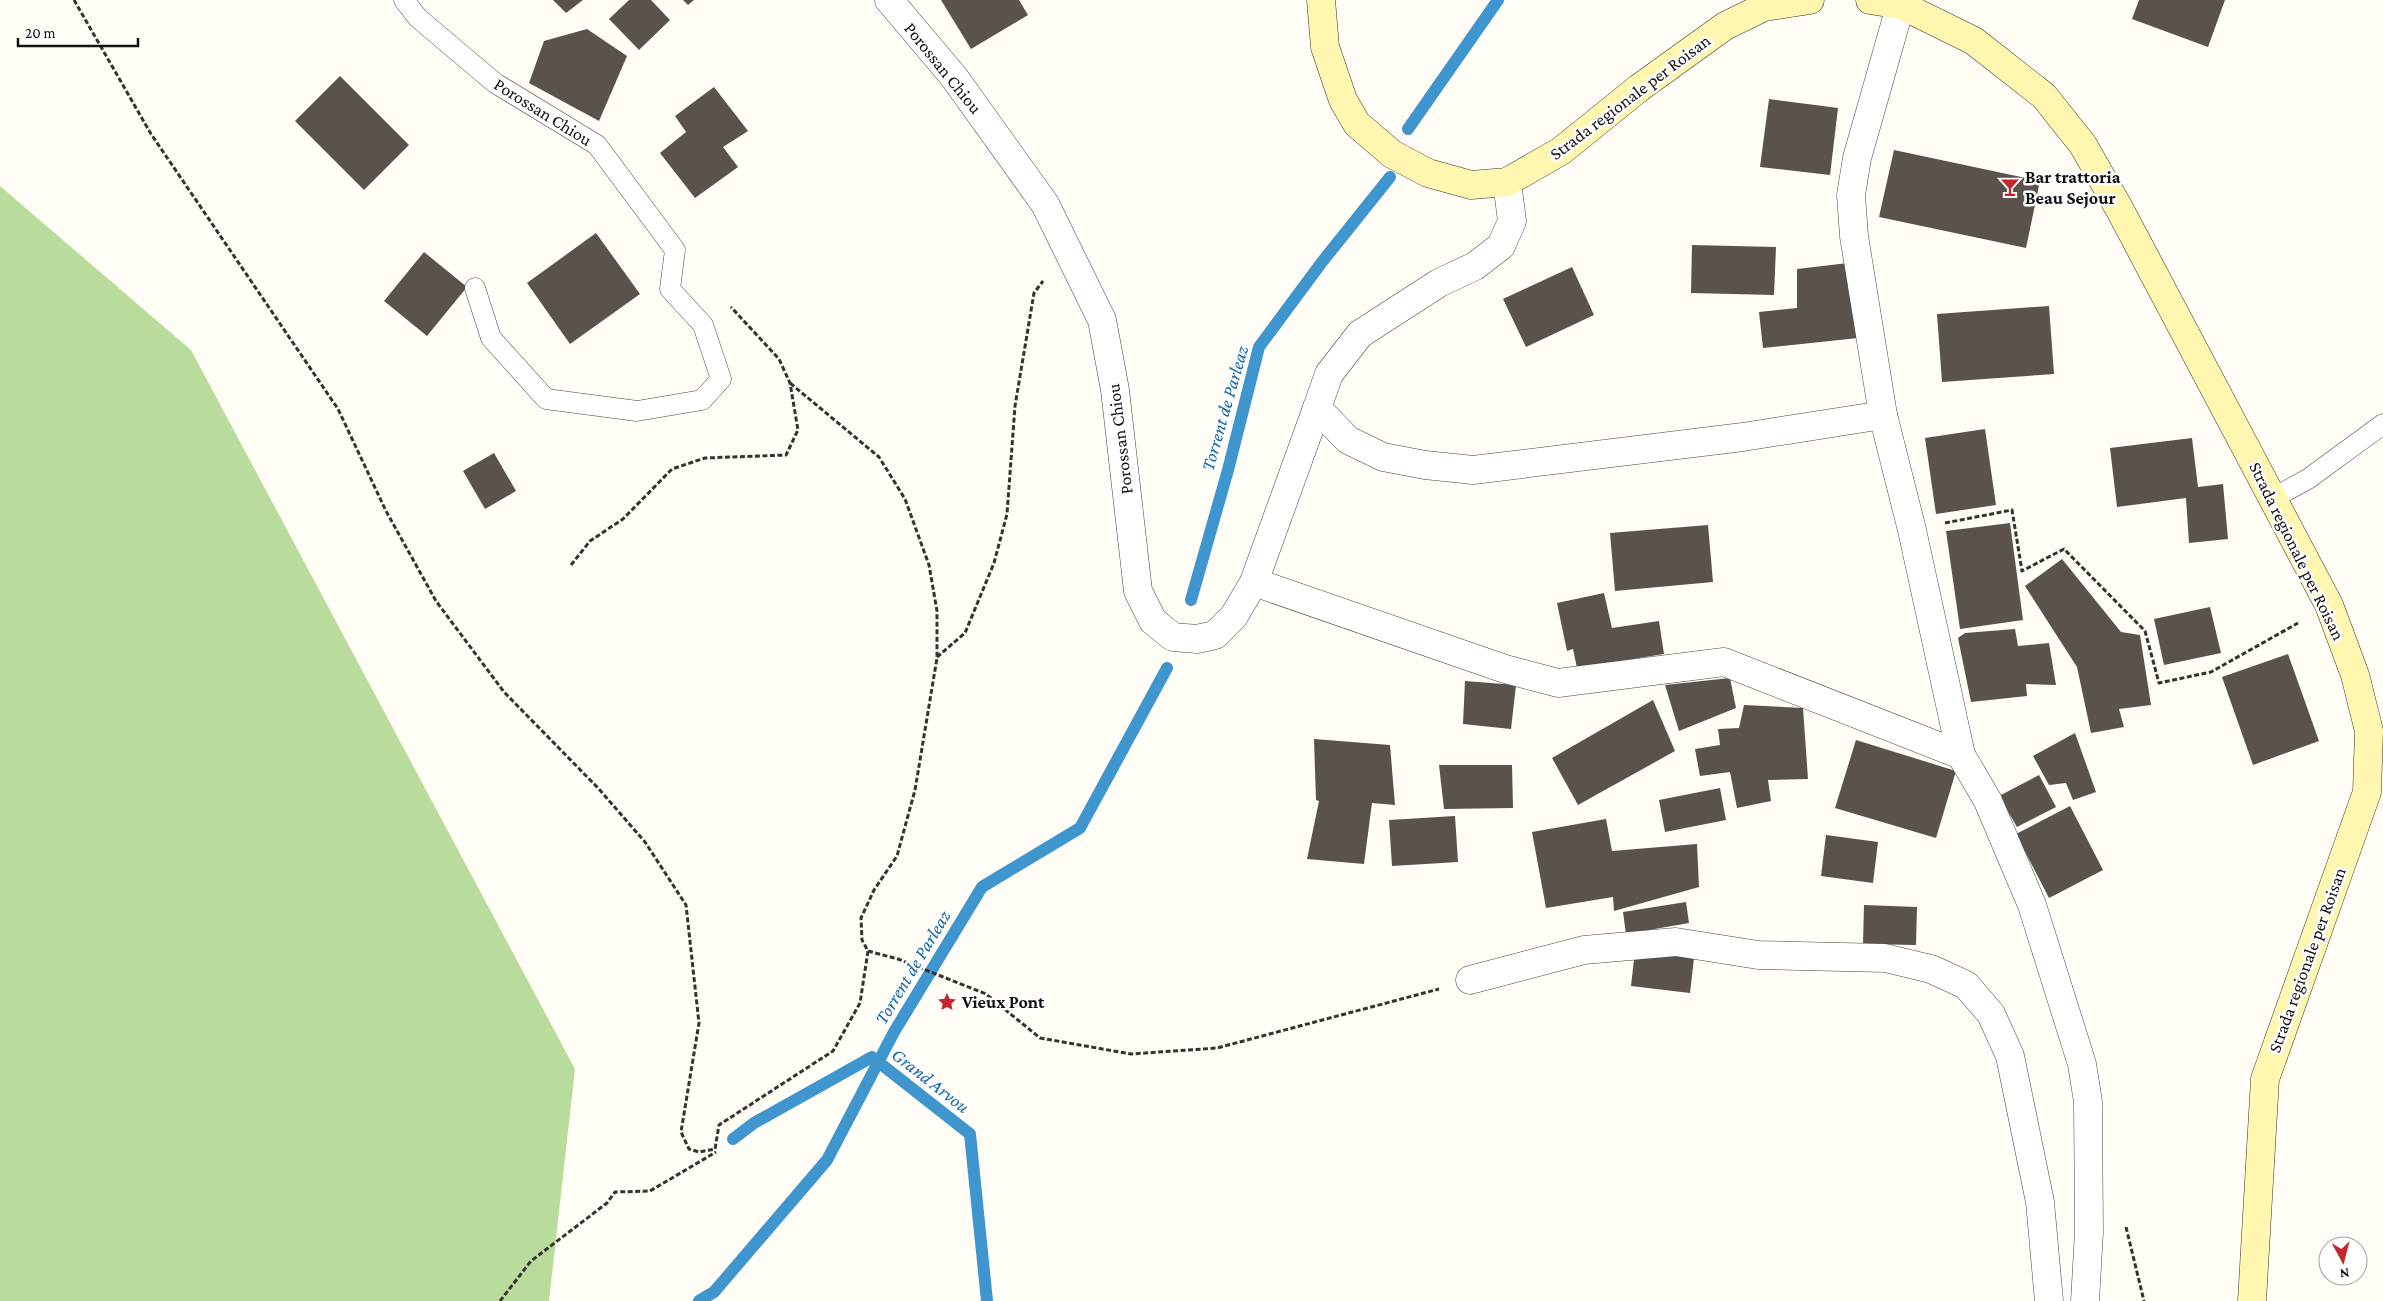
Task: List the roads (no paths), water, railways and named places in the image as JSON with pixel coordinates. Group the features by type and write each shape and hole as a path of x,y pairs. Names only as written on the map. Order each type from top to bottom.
{"main road":[{"name":"Strada regionale per Roisan","path":"1321,0 1325,47 1343,100 1357,124 1392,154 1428,174 1471,185 1507,182 1561,151 1639,88 1725,26 1764,7 1810,0"},
{"name":"Strada regionale per Roisan","path":"1870,0 1902,3 1974,41 2044,96 2083,145 2120,210 2273,498 2328,606 2355,675 2369,731 2368,792 2265,1079 2252,1301"}],"street":[{"name":"Porossan Chiou","path":"889,0 954,77 1045,204 1102,320 1115,390 1138,591 1152,621 1173,637 1197,639 1215,635 1234,616 1254,582 1329,374 1360,334 1439,283 1475,266 1501,246 1512,221 1507,182"},
{"path":"1902,3 1857,158 1851,195 1854,236 1883,415 1912,530 1961,754 1988,802 2032,906 2082,1064 2088,1102 2088,1232 2085,1301"},
{"path":"1316,408 1348,440 1383,457 1425,465 1473,470 1733,438 1883,415"},
{"path":"1254,582 1505,669 1558,683 1724,662 1961,754"},
{"path":"1470,980 1584,950 1676,942 1758,955 1885,958 1931,970 1966,985 1992,1014 2010,1056 2040,1202 2049,1301"}],"lane":[{"name":"Porossan Chiou","path":"404,0 418,18 494,84 597,145 675,250 670,289 703,326 721,379 702,400 637,411 546,399 491,338 475,288"},
{"path":"2273,498 2308,478 2383,424"}],"waterway":[{"name":"Torrent de Parleaz","path":"1408,129 1498,0"},
{"name":"Torrent de Parleaz","path":"1191,600 1228,470 1259,347 1322,262 1390,177"},
{"name":"Torrent de Parleaz","path":"699,1301 714,1292 827,1160 894,1032 982,887 1080,828 1167,668"},
{"name":"Grand Arvou","path":"733,1139 754,1123 872,1057 970,1134 987,1301"}],"place":[{"name":"Bar trattoria Beau Sejour","path":"2010,187"},
{"name":"Vieux Pont","path":"947,1002"}]}
